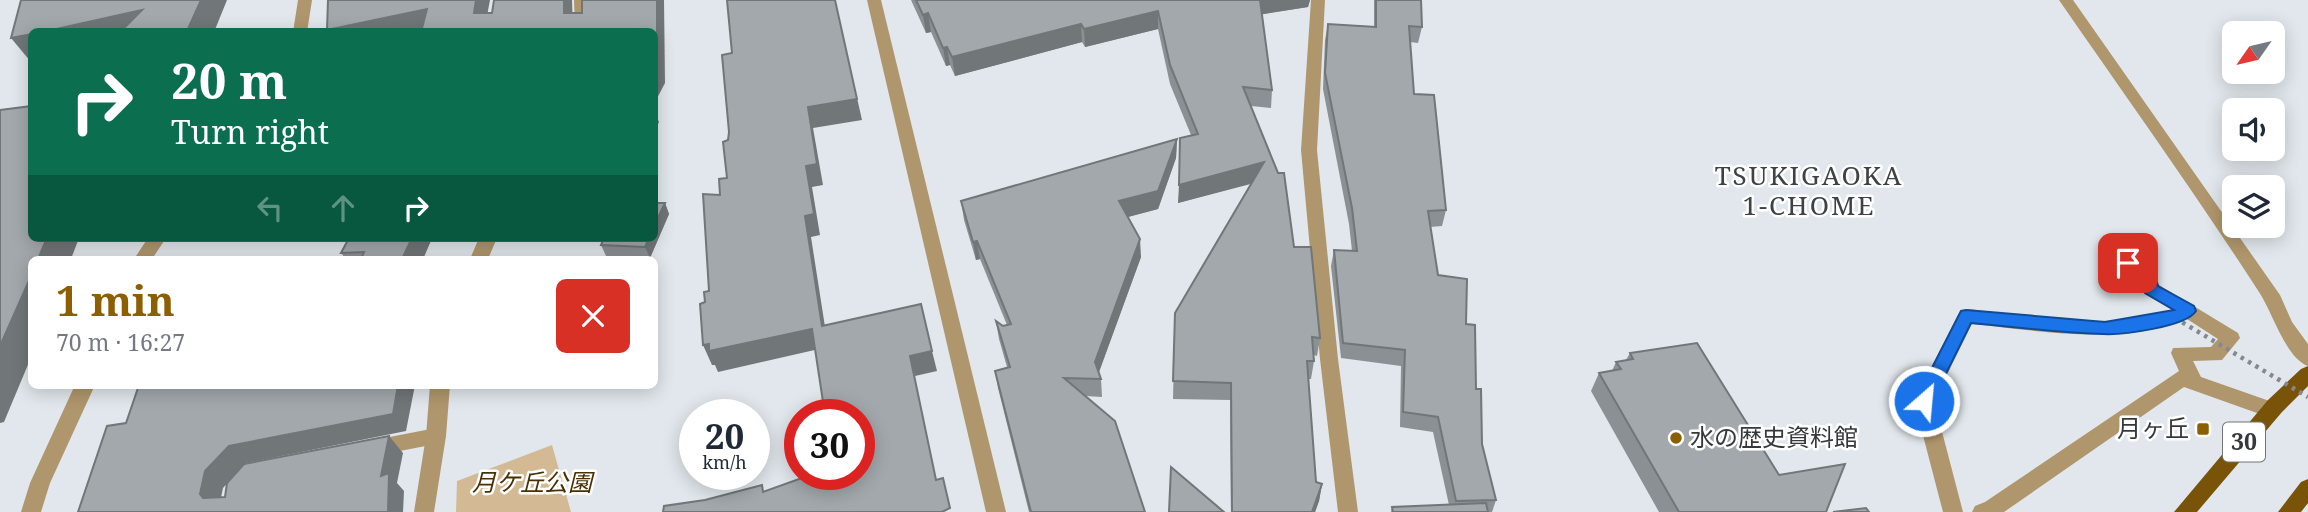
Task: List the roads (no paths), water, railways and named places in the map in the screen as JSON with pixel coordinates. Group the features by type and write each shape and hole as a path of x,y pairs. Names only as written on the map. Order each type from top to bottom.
{"main road":[{"name":"30","path":"2184,512 2271,410 2308,374"},
{"path":"2288,512 2308,488"}],"street":[{"path":"301,28 305,0"},
{"path":"581,0 582,28"},
{"path":"874,0 996,512"},
{"path":"1318,0 1309,150 1329,359 1348,512"},
{"path":"2066,0 2225,226 2274,300 2284,325 2308,359"},
{"path":"2128,263 2147,274 2151,289 2181,314 2231,338 2215,355 2180,353 2194,383"},
{"path":"1953,512 1924,401 1966,316 2105,328 2181,314"},
{"path":"1982,512 1990,510 2182,378 2271,410"},
{"path":"31,512 40,483 83,389"},
{"path":"424,512 436,436 440,389"},
{"path":"358,451 436,436"}],"place":[{"name":"月ヶ丘","path":"2203,429"},
{"name":"水の歴史資料館","path":"1676,438"}],"district":[{"name":"TSUKIGAOKA 1-CHOME","path":"1809,191"}],"park label":[{"name":"月ケ丘公園","path":"532,483"}]}
